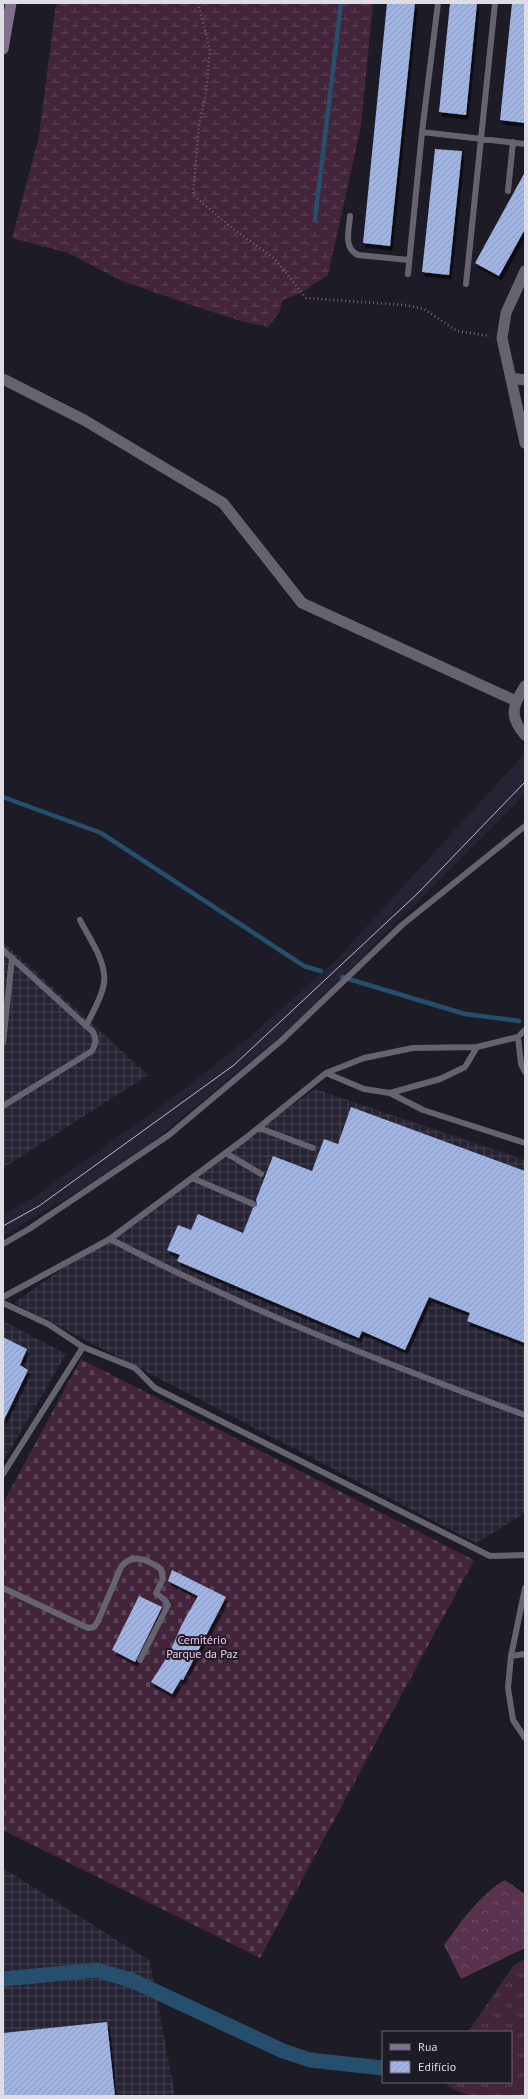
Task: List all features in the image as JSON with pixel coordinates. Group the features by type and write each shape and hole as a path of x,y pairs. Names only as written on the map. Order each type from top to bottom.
{"main road":[{"path":"3,49 11,3"}],"street":[{"path":"525,271 506,313 502,338 525,443"},
{"path":"511,378 525,380"},
{"path":"3,380 84,420 223,503 302,603 516,701"},
{"path":"525,686 516,701 514,719 516,725 525,735"}],"lane":[{"path":"408,274 422,132 438,3"},
{"path":"466,284 495,3"},
{"path":"422,132 525,144"},
{"path":"508,191 513,142"},
{"path":"350,216 348,245 353,253 358,255 409,260"},
{"path":"3,1244 29,1229 170,1135 282,1040 402,924 525,826"},
{"path":"80,920 104,968 104,982 101,993 86,1026"},
{"path":"3,950 86,1026 96,1038 96,1044 92,1051 3,1106"},
{"path":"3,1043 12,958"},
{"path":"3,1297 110,1239 259,1128 326,1073 364,1058 413,1048 477,1047 518,1037 525,1030"},
{"path":"518,1037 521,1064 525,1072"},
{"path":"390,1093 440,1079 465,1067 477,1047"},
{"path":"326,1073 364,1089 390,1093 423,1110 525,1143"},
{"path":"259,1128 313,1148"},
{"path":"226,1153 261,1174"},
{"path":"192,1178 253,1204"},
{"path":"110,1239 178,1275 326,1339 392,1366 525,1415"},
{"path":"3,1303 48,1324 83,1347 135,1368 155,1388 490,1556 525,1555"},
{"path":"3,1474 83,1347"},
{"path":"3,1588 88,1628 94,1626 98,1621 121,1566 126,1561 132,1558 155,1565 161,1569 163,1579 156,1593 165,1600 168,1605 140,1660"},
{"path":"525,1588 511,1656 508,1688 512,1720 525,1738"},
{"path":"511,1656 525,1654"}],"path":[{"path":"198,3 210,49 206,92 199,124 194,195 233,229 274,258 306,298 404,305 424,309 457,331 502,338"}],"shaded area":[{"path":"525,753 525,794 313,1006 276,1040 155,1140 83,1188 3,1236 3,1215 34,1197 171,1099 245,1041 335,961"},
{"path":"3,942 148,1075 3,1168"},
{"path":"315,1089 525,1160 525,1513 476,1543 14,1303"},
{"path":"3,1321 66,1354 3,1462"},
{"path":"3,1868 150,1961 175,2096 3,2096"}],"green space":[{"path":"56,3 373,3 361,126 328,275 303,292 283,300 279,313 268,327 244,322 122,281 68,253 12,238 39,136"},
{"name":"Cemitério Parque da Paz","path":"81,1359 474,1560 260,1958 3,1830 3,1503"},
{"path":"505,1880 525,1894 525,1948 461,1979 444,1945 464,1918 480,1900 496,1885"},
{"path":"525,1959 525,2096 470,2096 447,2086 448,2083 512,2083 512,2031 469,2031 513,1966"}],"building":[{"path":"387,3 415,3 390,246 363,243"},
{"path":"450,3 477,3 466,115 439,112"},
{"path":"512,3 525,3 525,123 500,120"},
{"path":"435,149 462,151 449,275 422,272"},
{"path":"525,172 525,229 499,276 475,263"},
{"path":"351,1107 525,1171 525,1343 467,1321 470,1313 429,1297 405,1350 362,1331 359,1338 177,1261 180,1255 167,1250 178,1225 191,1230 198,1214 243,1233 253,1208 257,1205 256,1200 273,1156 312,1171 324,1139 338,1144"},
{"path":"3,1337 27,1349 20,1365 28,1370 3,1422"},
{"path":"172,1570 226,1597 183,1680 181,1679 172,1694 151,1682 169,1654 182,1624 198,1596 168,1581"},
{"path":"139,1596 162,1607 135,1662 112,1650"},
{"path":"107,2022 115,2096 3,2096 3,2033"}],"waterway":[{"path":"315,219 341,3"},
{"path":"3,797 101,833 304,966 321,971"},
{"path":"342,977 465,1014 519,1021"},
{"path":"3,1979 96,1970 131,1980 283,2051 310,2060 382,2068"}],"tram line":[{"path":"3,1226 39,1206 234,1065 418,893 525,782"}]}
